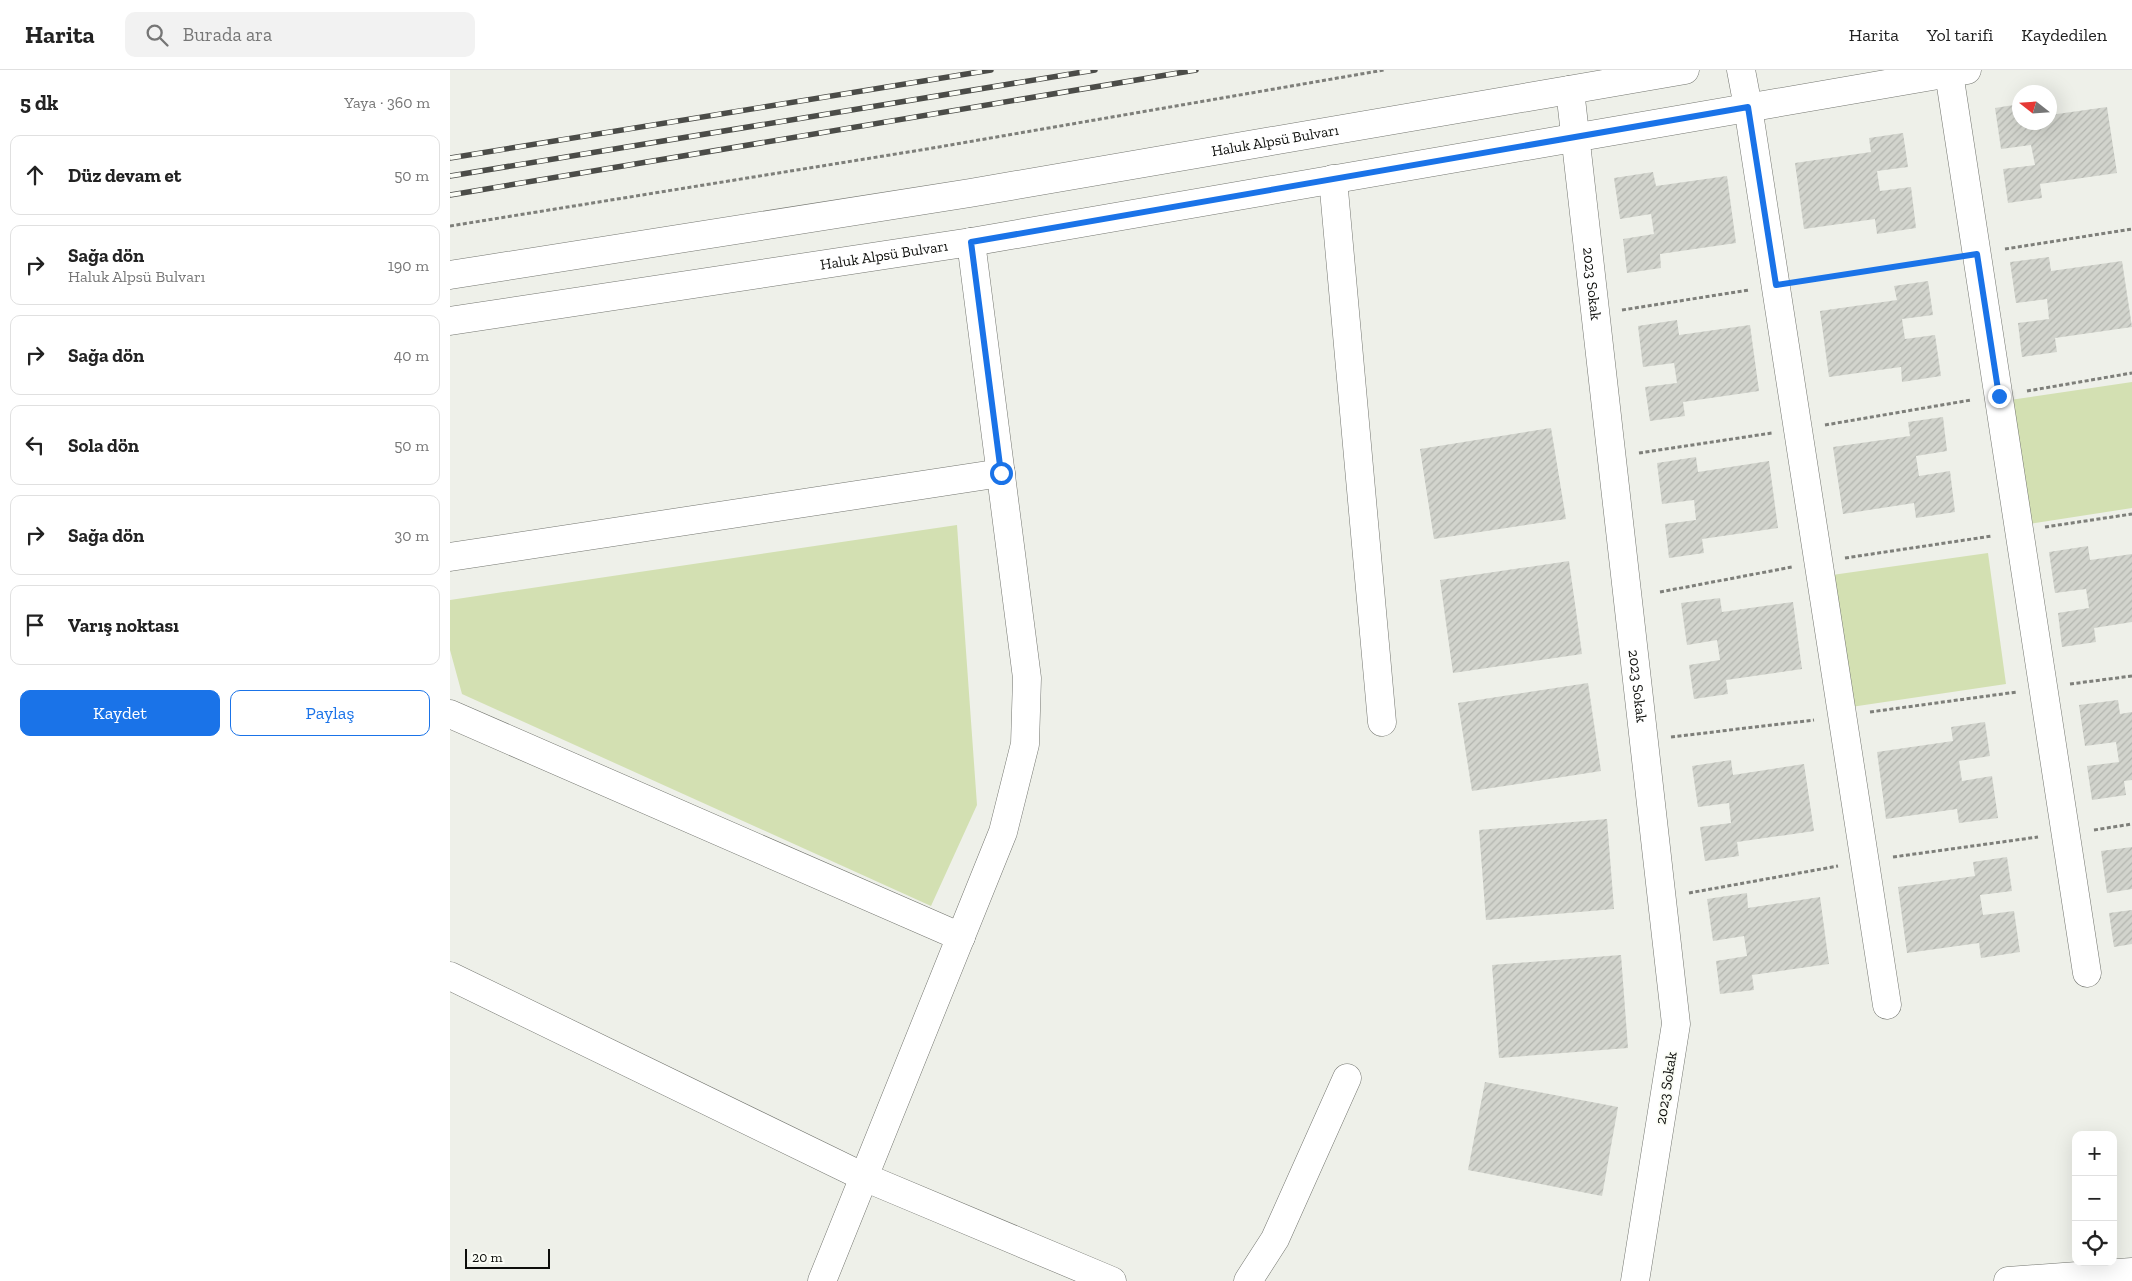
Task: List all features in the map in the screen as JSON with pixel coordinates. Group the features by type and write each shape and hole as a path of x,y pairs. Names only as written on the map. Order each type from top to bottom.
{"street":[{"name":"Haluk Alpsü Bulvarı","path":"450,275 970,193 1685,70"},
{"path":"1741,70 1887,1004"},
{"name":"Haluk Alpsü Bulvarı","path":"450,321 971,242 1958,72"},
{"path":"1958,72 1977,254 2087,973"},
{"name":"2023 Sokak","path":"1570,90 1676,1024 1635,1281"},
{"path":"1333,179 1382,722"},
{"path":"822,1281 1003,832 1025,744 1027,678 971,242"},
{"path":"450,557 1001,473"},
{"path":"450,714 961,937"},
{"path":"450,976 864,1177 1112,1281"},
{"path":"1248,1281 1275,1239 1347,1078"},
{"path":"2008,1281 2132,1272"}],"path":[{"path":"450,226 937,147 1384,70"},
{"path":"1594,314 2132,229"},
{"path":"1638,453 1798,429 2132,373"},
{"path":"1660,592 1819,562 2132,514"},
{"path":"1668,738 2132,676"},
{"path":"1686,893 1865,861 2132,824"}],"green space":[{"path":"2132,382 2132,508 2029,524 2010,400"},
{"path":"957,525 977,805 931,906 462,694 450,650 450,600"},
{"path":"1988,553 2006,684 1851,707 1832,575"}],"building":[{"path":"2012,105 2012,130 2057,130 2057,114 2107,107 2117,173 2040,184 2042,198 2008,203 2003,169 2035,165 2031,145 2001,149 1995,108"},
{"path":"1903,133 1908,167 1877,171 1880,191 1911,187 1916,228 1877,234 1875,219 1804,229 1795,163 1871,152 1869,138"},
{"path":"1653,172 1656,186 1727,176 1736,243 1660,254 1661,268 1627,273 1623,239 1654,234 1651,214 1620,219 1614,178"},
{"path":"2049,257 2051,271 2122,261 2132,327 2055,338 2057,352 2022,357 2018,323 2049,319 2047,299 2016,303 2010,262"},
{"path":"1928,281 1933,315 1902,319 1905,339 1935,335 1941,376 1902,382 1901,367 1829,377 1820,311 1897,300 1894,286"},
{"path":"1677,320 1679,335 1750,325 1759,391 1683,402 1685,416 1650,421 1645,387 1677,383 1674,363 1643,367 1638,326"},
{"path":"1943,417 1947,451 1916,456 1919,476 1950,471 1955,512 1916,518 1914,503 1843,514 1833,447 1910,436 1908,422"},
{"path":"1551,428 1566,519 1434,539 1420,449"},
{"path":"1696,457 1698,472 1769,461 1778,528 1702,539 1704,553 1669,558 1665,524 1696,520 1694,500 1662,504 1657,463"},
{"path":"2088,546 2090,560 2132,554 2132,622 2094,628 2096,642 2062,647 2058,613 2089,608 2086,589 2055,593 2049,552"},
{"path":"1569,561 1582,654 1453,673 1440,580"},
{"path":"1720,598 1722,612 1793,602 1802,669 1726,680 1728,694 1694,699 1689,665 1720,660 1717,640 1687,645 1681,603"},
{"path":"1588,683 1601,771 1472,791 1458,703"},
{"path":"2118,700 2120,714 2132,712 2132,780 2124,781 2126,795 2092,800 2087,766 2119,762 2116,742 2085,746 2079,705"},
{"path":"1985,722 1990,756 1959,761 1962,781 1992,776 1998,818 1959,823 1957,809 1886,819 1877,752 1953,741 1951,727"},
{"path":"1731,760 1733,775 1804,764 1814,831 1737,842 1739,856 1705,861 1700,827 1731,823 1729,803 1698,807 1692,766"},
{"path":"1607,819 1614,909 1486,920 1479,830"},
{"path":"2132,847 2132,889 2107,893 2101,851"},
{"path":"2007,857 2012,891 1980,895 1983,915 2014,911 2020,952 1981,958 1979,943 1907,953 1898,887 1975,876 1973,862"},
{"path":"1747,893 1748,908 1820,897 1829,964 1752,975 1754,990 1720,994 1716,961 1747,956 1744,936 1713,941 1707,899"},
{"path":"2132,910 2132,944 2114,947 2109,913"},
{"path":"1621,955 1628,1048 1499,1058 1492,965"},
{"path":"1485,1082 1618,1107 1602,1196 1468,1170"}],"railway":[{"path":"450,158 991,70"},
{"path":"450,176 1095,70"},
{"path":"450,195 1196,70"}],"route":[{"path":"1001,473 971,242 1748,107 1776,285 1977,254 1999,396"}]}
